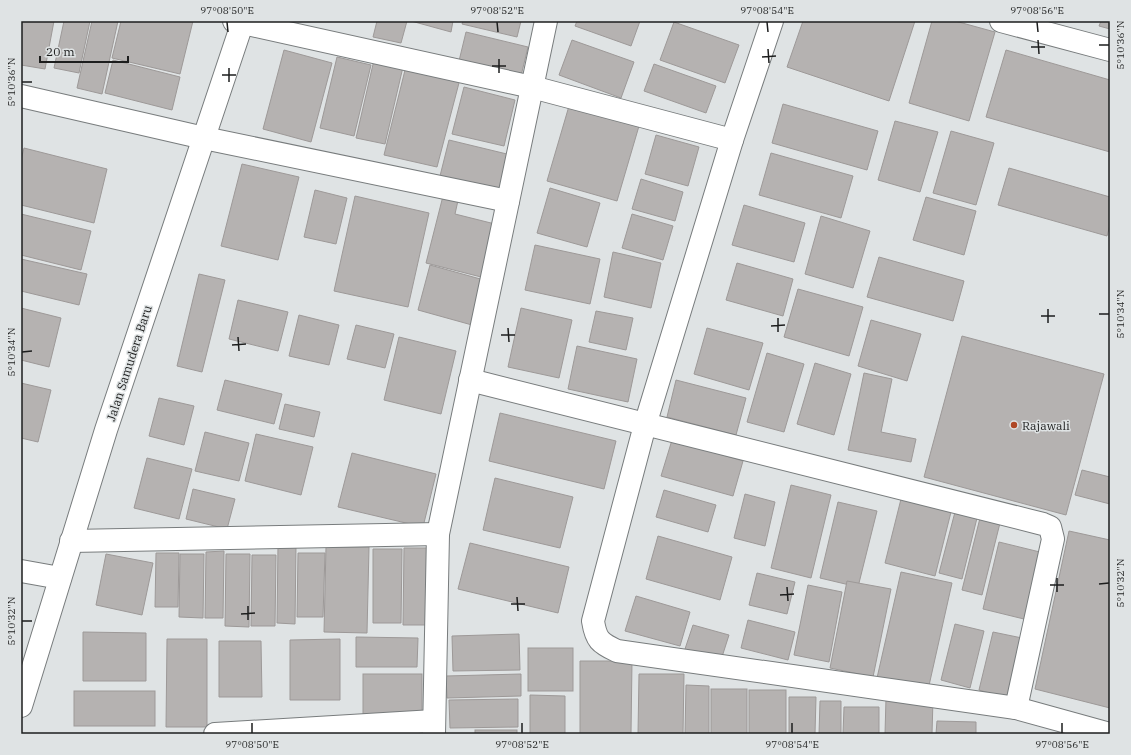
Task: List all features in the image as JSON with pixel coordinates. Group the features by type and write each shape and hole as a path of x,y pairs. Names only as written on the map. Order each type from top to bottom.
{"street":[{"path":"215,734 434,728 438,534 546,21"},
{"path":"772,21 732,140 645,425 593,621 595,635 602,644 617,651 1016,708 1110,734"},
{"path":"1001,21 1110,50"},
{"path":"240,22 532,87 732,140"},
{"name":"Jalan Samudera Baru","path":"21,706 71,541 204,138 240,22"},
{"path":"21,96 204,138 508,201"},
{"path":"470,380 1050,527 1053,539 1016,708"},
{"path":"71,541 438,534"},
{"path":"21,571 60,578"}],"building":[{"path":"21,21 54,21 45,69 21,65"},
{"path":"64,21 90,21 79,73 54,68"},
{"path":"92,21 118,21 102,94 77,88"},
{"path":"121,21 193,21 180,74 112,58"},
{"path":"377,21 407,21 401,43 373,37"},
{"path":"411,21 453,21 451,32"},
{"path":"463,21 521,21 517,37 462,24"},
{"path":"577,21 640,21 631,46 575,26"},
{"path":"803,21 915,21 889,101 787,67"},
{"path":"932,21 955,21 995,32 969,121 909,103"},
{"path":"1101,21 1110,21 1110,29 1099,26"},
{"path":"674,22 739,45 725,83 660,60"},
{"path":"466,32 528,47 521,76 459,61"},
{"path":"572,40 634,62 621,98 559,75"},
{"path":"284,50 332,63 311,142 263,129"},
{"path":"1006,50 1110,80 1110,152 986,117"},
{"path":"337,57 371,65 354,136 320,128"},
{"path":"113,60 180,77 172,110 105,93"},
{"path":"374,60 403,67 385,144 356,138"},
{"path":"654,64 716,86 706,113 644,91"},
{"path":"406,66 460,79 437,167 384,155"},
{"path":"464,87 515,100 504,146 452,134"},
{"path":"783,104 878,131 867,170 772,143"},
{"path":"569,106 639,126 617,201 547,181"},
{"path":"895,121 938,132 920,192 878,180"},
{"path":"951,131 994,143 976,205 933,193"},
{"path":"656,135 699,147 688,186 645,174"},
{"path":"449,140 511,155 502,191 440,176"},
{"path":"24,148 107,169 94,223 21,205 21,160"},
{"path":"771,153 853,176 841,218 759,195"},
{"path":"242,164 299,177 278,260 221,246"},
{"path":"1009,168 1110,197 1110,225 1107,236 998,205"},
{"path":"641,179 683,192 675,221 632,209"},
{"path":"550,188 600,203 587,247 537,233"},
{"path":"315,190 347,198 336,244 304,237"},
{"path":"444,192 459,196 455,214 499,225 485,278 426,263"},
{"path":"355,196 429,213 408,307 334,291"},
{"path":"926,197 976,211 964,255 913,240"},
{"path":"744,205 805,223 794,262 732,245"},
{"path":"21,214 91,231 81,270 21,255"},
{"path":"632,214 673,226 663,260 622,248"},
{"path":"821,216 870,231 853,288 805,274"},
{"path":"535,245 600,259 590,304 525,290"},
{"path":"613,252 661,263 651,308 604,297"},
{"path":"879,257 964,281 953,321 867,297"},
{"path":"21,259 87,274 79,305 21,291"},
{"path":"737,263 793,279 783,316 726,300"},
{"path":"430,265 484,280 472,325 418,310"},
{"path":"199,274 225,280 202,372 177,366"},
{"path":"798,289 863,307 849,356 784,337"},
{"path":"238,300 288,312 278,351 229,339"},
{"path":"21,308 61,318 49,367 21,360"},
{"path":"521,308 572,320 559,378 508,367"},
{"path":"596,311 633,318 626,350 589,342"},
{"path":"299,315 339,325 329,365 289,356"},
{"path":"871,320 921,334 907,381 858,366"},
{"path":"356,325 394,334 385,368 347,359"},
{"path":"707,328 763,343 749,390 694,374"},
{"name":"Rajawali","path":"962,336 1104,374 1066,515 924,477"},
{"path":"399,337 456,351 441,414 384,400"},
{"path":"577,346 637,359 628,402 568,389"},
{"path":"767,353 804,364 784,432 747,422"},
{"path":"815,363 851,374 834,435 797,424"},
{"path":"864,373 892,379 881,432 916,439 911,462 848,450"},
{"path":"225,380 282,394 274,424 217,410"},
{"path":"676,380 746,398 736,435 667,417"},
{"path":"21,383 51,390 38,442 21,438"},
{"path":"159,398 194,406 184,445 149,436"},
{"path":"285,404 320,412 314,437 279,429"},
{"path":"500,413 616,441 604,489 489,461"},
{"path":"205,432 249,443 239,481 195,471"},
{"path":"256,434 313,447 301,495 245,481"},
{"path":"672,440 743,461 733,496 661,476"},
{"path":"352,453 436,474 423,527 338,507"},
{"path":"147,458 192,469 179,519 134,508"},
{"path":"1082,470 1110,477 1110,504 1075,495"},
{"path":"495,478 573,497 560,548 483,530"},
{"path":"791,485 831,495 811,578 771,568"},
{"path":"193,489 235,499 227,529 186,519"},
{"path":"664,490 716,505 708,532 656,517"},
{"path":"745,494 775,502 765,546 734,538"},
{"path":"902,495 952,508 935,576 885,563"},
{"path":"838,502 877,511 858,587 820,578"},
{"path":"955,512 977,518 962,579 939,573"},
{"path":"981,514 1001,519 982,595 962,590"},
{"path":"1069,531 1110,540 1110,708 1035,689"},
{"path":"658,536 732,557 720,600 646,579"},
{"path":"999,542 1044,553 1028,620 983,609"},
{"path":"470,543 569,567 558,613 458,589"},
{"path":"278,545 296,545 295,624 277,623"},
{"path":"326,547 369,547 367,633 324,632"},
{"path":"404,548 433,548 433,625 403,625"},
{"path":"373,549 402,549 401,623 373,623"},
{"path":"224,551 223,618 205,618 206,552"},
{"path":"156,553 179,553 178,607 155,607"},
{"path":"298,553 325,553 323,617 297,617"},
{"path":"106,554 153,563 142,615 96,605"},
{"path":"180,554 204,554 203,618 179,617"},
{"path":"226,554 250,554 249,627 225,626"},
{"path":"252,555 276,555 275,626 251,626"},
{"path":"901,572 952,583 928,690 877,678"},
{"path":"757,573 795,582 787,614 749,605"},
{"path":"847,581 891,589 873,677 830,668"},
{"path":"808,585 842,592 829,662 794,655"},
{"path":"636,596 690,612 680,646 625,631"},
{"path":"748,620 795,632 788,660 741,648"},
{"path":"955,624 984,631 970,688 941,680"},
{"path":"693,625 729,635 721,660 685,649"},
{"path":"83,632 146,633 146,681 83,681"},
{"path":"993,632 1022,638 1007,698 979,690"},
{"path":"519,634 520,670 453,671 452,636"},
{"path":"356,637 418,638 417,667 356,667"},
{"path":"167,639 207,639 207,727 166,727"},
{"path":"340,639 340,700 290,700 290,640"},
{"path":"219,641 261,641 262,697 219,697"},
{"path":"528,648 573,648 573,691 528,691"},
{"path":"580,661 632,661 631,734 580,734"},
{"path":"363,674 422,674 422,714 363,714"},
{"path":"521,674 521,696 447,698 446,676"},
{"path":"639,674 684,674 683,734 638,734"},
{"path":"686,685 709,686 709,734 685,734"},
{"path":"711,689 747,689 747,734 711,734"},
{"path":"749,690 786,690 786,734 749,734"},
{"path":"74,691 155,691 155,726 74,726"},
{"path":"530,695 565,696 565,734 530,734"},
{"path":"789,697 816,697 815,734 789,734"},
{"path":"886,698 933,699 932,734 885,734"},
{"path":"518,699 518,727 450,728 449,700"},
{"path":"820,701 841,701 841,734 819,734"},
{"path":"844,707 879,707 879,734 843,734"},
{"path":"937,721 976,722 976,734 936,734"},
{"path":"475,730 517,730 517,734 475,734"}],"place":[{"name":"Rajawali","path":"1014,425"}]}
